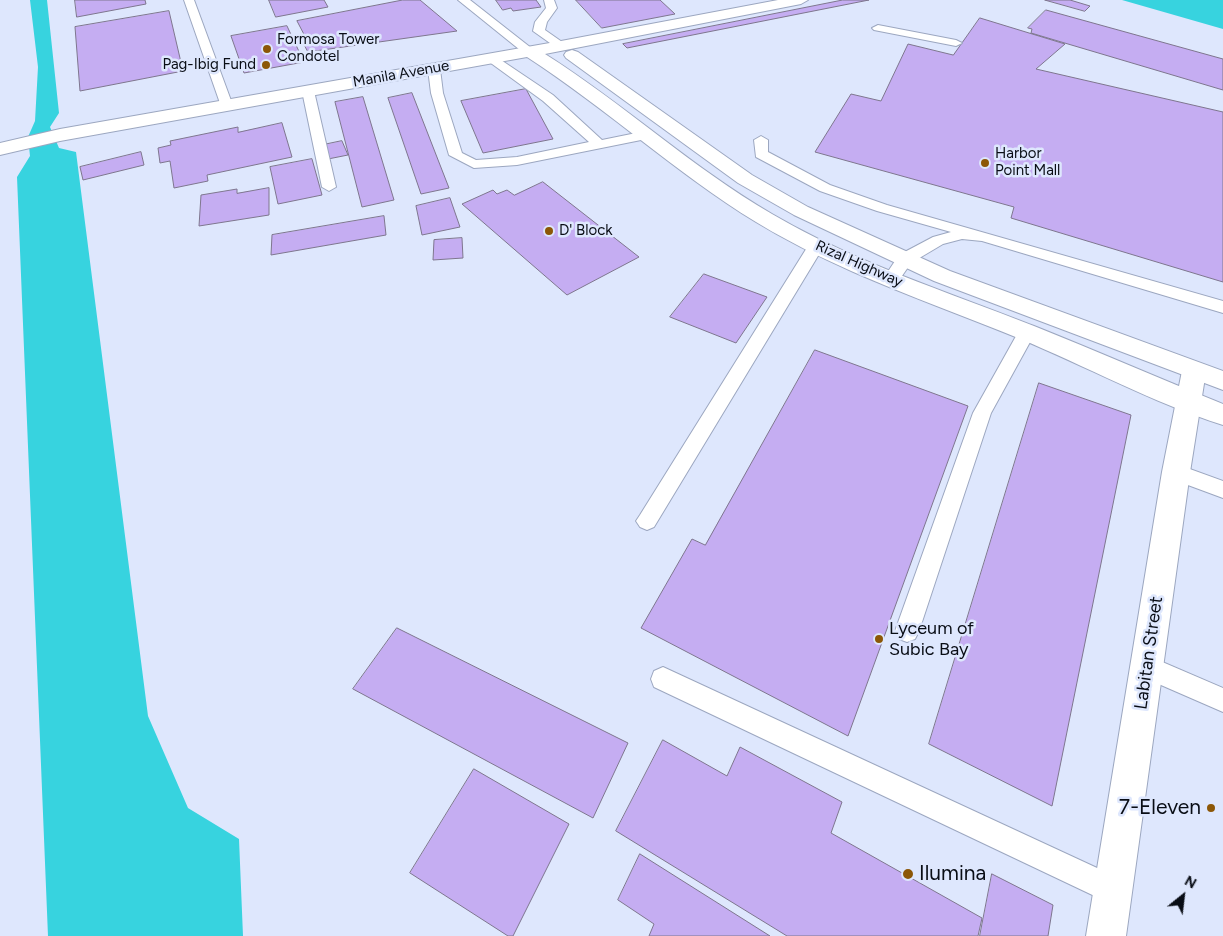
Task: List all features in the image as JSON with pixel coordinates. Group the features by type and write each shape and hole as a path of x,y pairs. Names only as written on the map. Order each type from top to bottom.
{"main road":[{"name":"Manila Avenue","path":"0,149 60,136 561,46 801,0"},
{"name":"Rizal Highway","path":"561,46 745,179 801,211 942,276 1191,386 1223,415"},
{"name":"Rizal Highway","path":"529,51 562,71 720,190 766,219 816,246 891,280 1026,333 1191,386 1223,381"},
{"name":"Labitan Street","path":"1106,936 1176,472 1191,386"}],"lane":[{"path":"188,0 227,106"},
{"path":"463,0 529,51"},
{"path":"550,0 552,8 541,22 539,31 561,46"},
{"path":"878,28 956,43"},
{"path":"492,58 554,100 598,144"},
{"path":"434,68 437,93 456,155 474,164 516,161 646,135"},
{"path":"308,91 329,187"},
{"path":"761,140 761,154 825,188 882,208 1223,307"},
{"path":"891,280 905,259 938,240 962,234 983,236"},
{"path":"647,521 816,246"},
{"path":"907,632 982,413 1026,333"},
{"path":"1176,472 1223,490"},
{"path":"1146,667 1223,700"},
{"path":"663,679 1113,890"}],"water":[{"path":"30,0 47,0 59,113 50,127 59,148 76,152 148,716 188,808 239,839 243,936 48,936 17,177 30,156 28,137 35,121 38,67"},
{"path":"1122,0 1223,0 1223,29"}],"building":[{"path":"75,0 145,0 146,4 77,17"},
{"path":"269,0 324,0 328,7 276,17"},
{"path":"403,0 420,0 457,31 308,52 303,43 308,42 297,21"},
{"path":"496,0 536,0 541,7 513,11 511,8 503,10"},
{"path":"576,0 660,0 675,14 602,28"},
{"path":"843,0 869,0 627,48 623,44"},
{"path":"1045,0 1070,0 1090,6 1085,11"},
{"path":"1046,10 1223,59 1223,90 1031,33 1032,29 1028,28"},
{"path":"169,11 183,71 80,91 75,27"},
{"path":"980,18 1065,44 1036,69 1223,112 1223,282 1011,218 1014,207 815,152 851,94 881,101 908,44 953,55"},
{"name":"Formosa Tower Condotel","path":"287,26 304,62 244,73 231,36"},
{"path":"526,89 553,139 483,153 461,101"},
{"path":"412,93 449,188 421,194 388,98"},
{"path":"363,97 394,200 362,207 335,102"},
{"path":"282,123 292,157 207,175 208,181 174,188 170,161 160,163 158,148 171,145 170,141 238,127 238,132"},
{"path":"342,141 348,155 328,159 323,145"},
{"path":"141,152 144,165 83,180 80,167"},
{"path":"312,159 322,195 278,204 270,167"},
{"name":"D' Block","path":"543,182 639,257 567,295 462,204 493,190 497,194 507,190 514,195"},
{"path":"269,188 269,215 199,226 201,195 237,189 237,193"},
{"path":"450,198 460,227 422,235 416,206"},
{"path":"384,216 386,235 271,255 272,235"},
{"path":"462,238 463,258 433,260 434,240"},
{"path":"704,274 767,297 736,343 670,317"},
{"path":"815,350 968,406 848,736 641,628 692,539 705,545"},
{"path":"1039,383 1131,415 1052,806 929,744"},
{"path":"397,628 628,743 593,818 353,689"},
{"path":"663,740 727,776 740,747 842,802 831,833 982,918 978,936 787,936 616,831"},
{"path":"474,769 569,824 513,936 508,936 410,873"},
{"path":"640,854 770,936 649,936 654,924 618,900"},
{"path":"992,874 1053,905 1048,936 980,936"}],"place":[{"name":"Formosa Tower Condotel","path":"267,49"},
{"name":"Pag-Ibig Fund","path":"266,65"},
{"name":"Harbor Point Mall","path":"985,163"},
{"name":"D' Block","path":"549,231"},
{"name":"Lyceum of Subic Bay","path":"879,639"},
{"name":"7-Eleven","path":"1211,808"},
{"name":"Ilumina","path":"908,874"}]}
